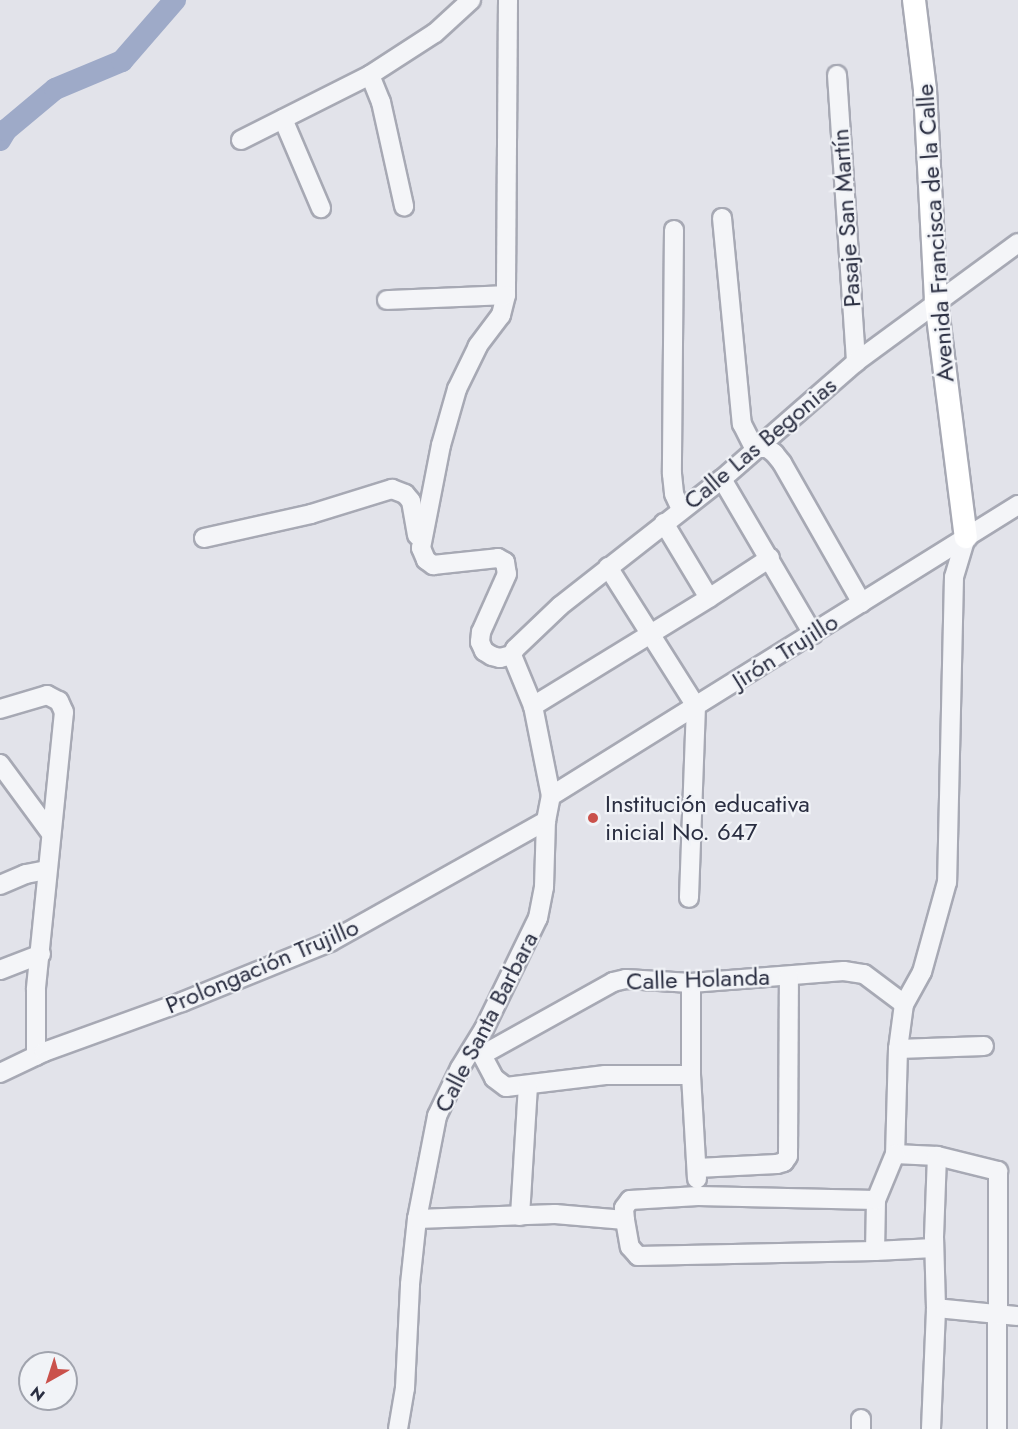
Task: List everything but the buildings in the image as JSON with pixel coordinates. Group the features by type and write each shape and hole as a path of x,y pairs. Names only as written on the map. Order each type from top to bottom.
{"main road":[{"name":"Avenida Francisca de la Calle","path":"914,0 925,90 936,301 966,537"}],"street":[{"path":"241,140 370,75 435,33 471,0"},
{"path":"421,548 441,445 458,389 478,346 501,315 506,296 508,0"},
{"path":"370,75 381,102 405,206"},
{"name":"Pasaje San Martín","path":"837,75 856,362"},
{"path":"283,119 321,208"},
{"path":"722,218 742,424 754,448 767,448 782,464 862,603"},
{"path":"674,231 672,474 674,494 681,509"},
{"name":"Calle Las Begonias","path":"512,655 515,649 560,606 722,479 754,448 856,362 936,301 1018,243"},
{"path":"387,300 506,296"},
{"path":"722,479 813,634"},
{"path":"204,538 311,514 392,489 405,494 411,501 421,548 426,560 433,565 498,558 505,562 507,574 480,632 480,642 484,651 492,656 500,658 512,655"},
{"name":"Jirón Trujillo","path":"551,796 1018,505"},
{"path":"664,523 709,598"},
{"path":"875,1251 876,1200 895,1154 898,1049 904,1004 921,972 947,882 954,577 966,537"},
{"path":"533,706 770,558"},
{"path":"608,567 696,706 689,898"},
{"name":"Calle Santa Barbara","path":"398,1429 405,1388 410,1284 417,1219 437,1116 460,1068 478,1052 484,1029 538,918 544,887 546,821 551,796 533,706 512,655"},
{"path":"0,709 46,695 59,700 63,708 36,990 36,1056"},
{"path":"0,764 50,832"},
{"name":"Prolongación Trujillo","path":"0,1073 36,1056 182,1002 330,942 546,821"},
{"path":"0,885 26,874 47,870"},
{"path":"7,967 40,954"},
{"path":"7,967 36,990"},
{"name":"Calle Holanda","path":"478,1052 522,1035 613,982 626,979 691,983 844,971 864,974 904,1004"},
{"path":"697,1168 777,1164 784,1162 788,1155 789,976"},
{"path":"691,983 691,1075 698,1196"},
{"path":"484,1029 490,1038 500,1043"},
{"path":"898,1049 984,1046"},
{"path":"478,1052 498,1083 506,1087 605,1075 691,1075"},
{"path":"520,1216 528,1085"},
{"path":"895,1154 937,1156 998,1171 997,1429"},
{"path":"931,1429 936,1308 934,1248 937,1156"},
{"path":"876,1200 698,1196 630,1200 624,1208 630,1247 638,1256 934,1248"},
{"path":"417,1219 555,1214 625,1220"},
{"path":"936,1308 1018,1316"}],"waterway":[{"path":"0,140 6,130 55,89 122,61 175,0"}],"place":[{"name":"Institución educativa inicial No. 647","path":"593,818"}]}
